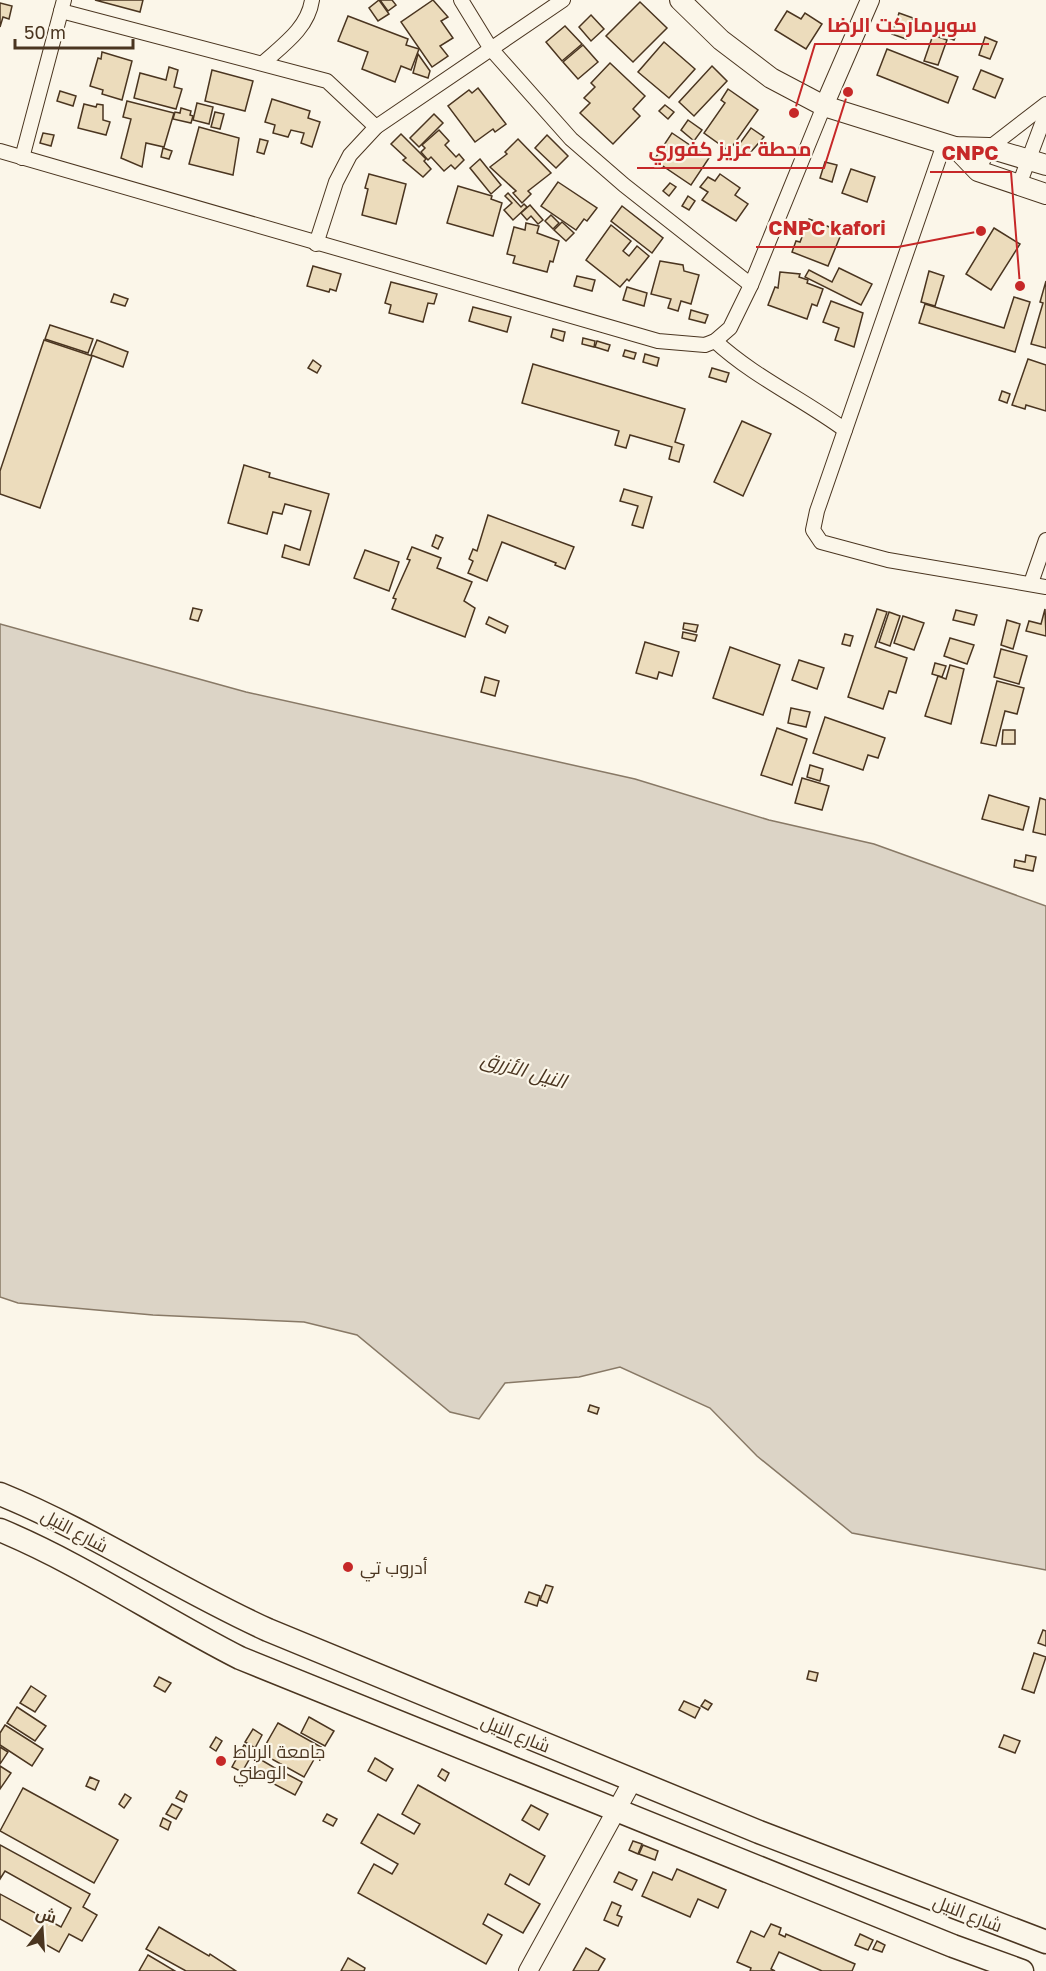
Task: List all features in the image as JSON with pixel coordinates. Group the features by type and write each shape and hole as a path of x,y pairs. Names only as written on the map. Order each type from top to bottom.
{"main road":[{"path":"680,0 721,40 771,78 824,106 949,145 989,148 1046,165"},
{"path":"949,145 978,171 1046,194"},
{"name":"شارع النيل","path":"0,1494 74,1528 215,1606 369,1672 822,1857 1046,1942"},
{"name":"شارع النيل","path":"0,1530 96,1577 184,1629 240,1658 953,1946 1022,1971"}],"street":[{"path":"263,63 294,35 310,13 312,0"},
{"path":"461,0 491,49 571,139 751,285"},
{"path":"316,244 336,182 350,155 376,127 563,0"},
{"path":"0,151 658,341 690,346 715,342 730,328 751,285 870,0"},
{"path":"22,158 62,6 327,81 376,127"},
{"path":"978,171 989,148 1046,104"},
{"path":"1019,185 1046,112"},
{"path":"949,145 845,430 813,530 821,542 888,560 1046,587"},
{"path":"715,342 753,372 808,403 845,430"},
{"path":"1031,583 1046,540"},
{"path":"528,1971 633,1780"}],"water":[{"name":"النيل الأزرق","path":"0,624 246,692 635,779 769,820 874,844 1046,906 1046,1570 852,1533 757,1456 710,1408 620,1367 579,1377 505,1383 479,1419 450,1412 357,1335 304,1322 153,1315 18,1303 0,1297"}],"building":[{"path":"95,0 143,0 140,12"},
{"path":"379,0 389,14 378,21 369,8"},
{"path":"380,0 392,0 396,5 388,11"},
{"path":"433,0 448,17 441,21 453,38 440,46 448,56 432,67 401,22"},
{"path":"640,2 667,28 633,62 606,36"},
{"path":"0,3 12,6 9,19 3,17 0,27"},
{"path":"787,11 801,19 805,13 822,24 806,49 775,30"},
{"path":"899,13 913,18 906,39 892,34"},
{"path":"591,15 604,29 591,41 579,27"},
{"path":"348,16 408,39 406,45 419,49 411,70 401,66 395,82 362,69 368,52 338,41"},
{"path":"938,24 958,31 954,40 935,33"},
{"path":"565,26 582,44 562,61 546,42"},
{"path":"933,35 947,40 938,65 924,61"},
{"path":"985,37 997,42 990,59 979,55"},
{"path":"664,42 695,69 669,98 638,72"},
{"path":"583,45 598,62 578,79 563,62"},
{"path":"887,49 958,77 948,103 877,75"},
{"path":"102,52 132,61 122,100 102,94 103,90 90,86"},
{"path":"418,54 430,71 428,78 413,73"},
{"path":"610,63 645,96 633,109 640,116 613,144 580,113 590,103 584,98 595,87 591,83"},
{"path":"712,66 727,81 694,116 679,102"},
{"path":"169,67 178,70 174,87 182,89 176,109 134,98 140,73 166,80"},
{"path":"212,70 253,81 245,111 205,101"},
{"path":"981,70 1003,79 995,98 973,89"},
{"path":"478,88 506,124 495,132 493,129 475,142 448,106 469,90 472,93"},
{"path":"728,89 758,110 729,151 704,133 725,103 721,100"},
{"path":"60,91 76,96 73,106 57,101"},
{"path":"272,99 310,111 308,118 320,122 312,147 301,143 304,133 291,130 288,137 273,133 275,125 265,122"},
{"path":"127,101 174,113 164,147 146,143 142,167 121,158 131,119 123,117"},
{"path":"197,103 213,107 209,124 193,120"},
{"path":"84,104 96,107 97,104 103,105 103,120 110,122 106,135 78,128"},
{"path":"665,105 674,112 668,119 659,111"},
{"path":"181,108 191,111 190,115 193,116 191,123 173,119 175,112 180,113"},
{"path":"215,112 224,114 220,129 211,127"},
{"path":"434,114 443,123 419,147 410,138"},
{"path":"688,120 702,130 694,141 681,130"},
{"path":"199,127 239,138 233,175 189,164"},
{"path":"751,128 764,137 749,154 738,146"},
{"path":"439,130 449,141 445,145 456,157 459,154 464,160 455,169 451,165 444,171 431,157 428,160 421,152 425,148 422,145"},
{"path":"43,133 54,135 51,146 40,143"},
{"path":"672,133 709,158 691,185 654,160"},
{"path":"401,134 426,159 424,161 431,169 423,177 403,160 406,158 391,144"},
{"path":"547,135 568,156 556,168 535,148"},
{"path":"260,139 268,141 264,154 257,152"},
{"path":"518,139 551,173 528,191 531,194 522,203 513,193 516,191 490,167 507,154 505,152"},
{"path":"163,148 172,151 169,159 161,157"},
{"path":"480,159 501,185 491,194 470,168"},
{"path":"825,162 837,165 832,182 820,178"},
{"path":"851,169 875,177 867,202 842,193"},
{"path":"369,174 406,184 396,224 362,215"},
{"path":"720,174 740,188 735,195 748,204 736,221 702,200 708,192 700,187 708,177 715,181"},
{"path":"558,182 597,208 587,221 584,219 576,230 541,206"},
{"path":"670,183 676,187 669,196 663,191"},
{"path":"458,186 492,196 491,199 502,203 493,236 447,223"},
{"path":"508,193 521,207 524,204 527,207 513,220 504,210 512,203 505,196"},
{"path":"688,196 695,201 689,210 682,206"},
{"path":"530,205 543,220 538,224 531,216 527,220 521,213"},
{"path":"622,206 663,238 652,253 611,221"},
{"path":"551,215 559,223 553,229 545,221"},
{"path":"809,219 842,232 828,266 792,252 796,241 800,242"},
{"path":"562,222 574,233 566,241 554,230"},
{"path":"526,223 539,226 537,233 559,241 553,262 550,261 547,272 513,263 515,256 507,254 514,227 525,230"},
{"path":"611,225 631,241 623,251 629,256 637,246 649,256 629,281 627,279 620,287 586,260"},
{"path":"994,228 1020,244 991,290 966,274"},
{"path":"660,261 683,265 684,271 699,275 691,304 681,301 678,311 668,308 671,299 651,294"},
{"path":"313,266 341,274 336,291 330,289 329,292 307,286"},
{"path":"839,268 872,284 861,305 805,277 809,270 832,282"},
{"path":"929,271 944,276 935,306 921,302"},
{"path":"780,272 800,274 799,277 808,280 807,283 823,289 817,306 812,304 807,319 768,305 775,287 778,288"},
{"path":"577,276 595,280 592,291 574,286"},
{"path":"1046,281 1046,348 1031,344 1043,303 1040,302"},
{"path":"391,282 437,294 434,304 428,303 423,322 389,313 391,305 385,303"},
{"path":"627,287 647,293 644,306 623,300"},
{"path":"114,294 128,299 125,306 111,302"},
{"path":"1014,297 1030,302 1015,352 919,323 925,304 1004,328"},
{"path":"831,301 863,313 854,347 835,340 839,328 823,322"},
{"path":"473,307 511,317 507,332 469,321"},
{"path":"691,310 708,315 705,323 689,319"},
{"path":"50,325 93,339 88,353 45,339"},
{"path":"553,329 565,332 563,341 551,337"},
{"path":"583,338 595,341 594,347 582,344"},
{"path":"44,340 92,356 40,508 0,494 0,471"},
{"path":"97,340 128,352 123,367 91,355"},
{"path":"597,341 610,345 608,351 595,347"},
{"path":"625,350 636,353 634,359 623,356"},
{"path":"645,354 659,358 657,366 643,362"},
{"path":"1028,359 1046,365 1046,411 1026,405 1025,409 1012,405"},
{"path":"313,360 321,366 317,373 308,368"},
{"path":"533,364 685,409 675,442 684,445 679,462 669,459 672,447 630,435 626,448 615,445 619,431 522,403"},
{"path":"712,368 729,373 726,382 709,377"},
{"path":"1002,391 1010,394 1007,403 999,400"},
{"path":"742,421 771,434 743,496 714,482"},
{"path":"244,465 270,473 269,477 329,494 309,565 282,557 285,545 300,550 311,511 285,504 282,514 273,512 267,534 228,523"},
{"path":"624,489 652,497 643,528 632,525 638,506 620,501"},
{"path":"488,515 574,547 565,569 555,565 556,563 502,542 487,581 468,573 473,561 469,559 473,549 477,551"},
{"path":"436,535 443,538 438,549 432,546"},
{"path":"412,547 441,558 437,568 472,582 464,601 475,608 465,637 392,609 396,599 393,598 410,560 407,559"},
{"path":"365,550 399,562 389,591 354,578"},
{"path":"193,608 202,610 198,621 190,619"},
{"path":"877,609 887,612 875,647 907,658 896,693 889,691 883,709 848,697"},
{"path":"1045,609 1046,636 1026,631 1029,621 1041,624"},
{"path":"956,610 977,615 974,625 953,620"},
{"path":"889,612 900,616 890,646 879,642"},
{"path":"903,616 924,623 914,650 894,643"},
{"path":"489,617 508,626 505,633 486,624"},
{"path":"1007,620 1020,624 1013,649 1001,645"},
{"path":"684,623 698,625 696,632 683,629"},
{"path":"683,632 697,635 695,641 682,638"},
{"path":"845,634 853,636 850,646 842,644"},
{"path":"950,638 974,645 967,664 944,656"},
{"path":"645,642 679,652 672,676 659,672 657,679 636,673"},
{"path":"730,647 780,665 763,715 713,698"},
{"path":"1001,649 1027,656 1019,684 994,677"},
{"path":"799,660 824,668 817,689 792,680"},
{"path":"935,663 946,666 942,677 932,674"},
{"path":"950,665 964,669 951,724 925,716 938,676 946,679"},
{"path":"485,677 499,681 495,696 481,692"},
{"path":"997,681 1024,688 1017,714 1005,711 996,746 981,743"},
{"path":"791,708 810,712 806,727 788,723"},
{"path":"825,717 885,738 878,758 868,755 863,770 813,753"},
{"path":"777,728 807,739 792,785 761,775"},
{"path":"1003,730 1015,730 1015,744 1002,744"},
{"path":"810,765 823,769 820,781 807,777"},
{"path":"802,778 829,786 822,810 795,803"},
{"path":"989,795 1029,807 1023,830 982,819"},
{"path":"1040,798 1046,800 1046,835 1033,832"},
{"path":"1026,855 1036,857 1033,871 1014,867 1015,860 1025,862"},
{"path":"590,1405 599,1408 597,1414 588,1411"},
{"path":"546,1585 553,1587 547,1603 540,1600"},
{"path":"529,1592 540,1596 537,1606 525,1602"},
{"path":"1043,1630 1046,1631 1046,1646 1038,1643"},
{"path":"1034,1653 1046,1657 1034,1693 1022,1689"},
{"path":"809,1671 818,1673 816,1681 807,1679"},
{"path":"159,1677 171,1683 165,1692 154,1686"},
{"path":"31,1686 46,1696 35,1712 20,1703"},
{"path":"705,1700 712,1704 708,1710 701,1706"},
{"path":"684,1701 700,1708 695,1718 679,1710"},
{"path":"17,1707 46,1726 35,1741 7,1723"},
{"path":"309,1717 334,1731 325,1746 301,1733"},
{"path":"278,1723 321,1747 304,1777 261,1753"},
{"path":"5,1725 43,1749 32,1766 0,1745 0,1733"},
{"path":"253,1729 262,1735 255,1748 245,1742"},
{"path":"1004,1735 1020,1741 1015,1753 999,1747"},
{"path":"216,1737 222,1741 216,1751 210,1747"},
{"path":"244,1745 254,1751 242,1772 232,1767"},
{"path":"0,1747 8,1752 0,1764"},
{"path":"258,1758 275,1768 268,1779 251,1770"},
{"path":"375,1758 393,1769 386,1781 368,1771"},
{"path":"0,1766 11,1773 0,1789"},
{"path":"442,1769 449,1773 445,1781 438,1776"},
{"path":"281,1771 302,1782 295,1795 274,1784"},
{"path":"90,1777 99,1781 95,1790 86,1786"},
{"path":"418,1785 545,1856 529,1885 510,1874 505,1884 540,1904 523,1933 488,1914 483,1924 502,1935 486,1964 358,1893 374,1864 392,1874 398,1864 361,1843 378,1814 414,1834 420,1824 402,1814"},
{"path":"23,1788 118,1840 94,1883 0,1831"},
{"path":"180,1791 187,1795 184,1802 176,1798"},
{"path":"125,1794 131,1798 124,1808 119,1804"},
{"path":"172,1804 182,1809 176,1819 166,1814"},
{"path":"531,1805 548,1814 539,1830 522,1820"},
{"path":"327,1814 337,1819 333,1826 323,1821"},
{"path":"163,1818 171,1822 168,1830 160,1826"},
{"path":"633,1841 642,1844 638,1854 629,1850"},
{"path":"0,1845 90,1894 83,1907 97,1915 82,1941 69,1934 59,1952 0,1919 0,1894 61,1927 71,1908 5,1871 0,1879"},
{"path":"643,1845 658,1851 655,1860 639,1854"},
{"path":"677,1869 726,1890 718,1908 698,1899 690,1917 642,1896 653,1872 672,1880"},
{"path":"619,1872 637,1880 632,1890 614,1882"},
{"path":"612,1902 621,1906 617,1915 622,1917 618,1926 604,1920"},
{"path":"771,1924 781,1928 779,1934 785,1937 786,1934 855,1964 852,1971 822,1971 779,1952 771,1969 775,1971 750,1971 751,1968 737,1962 751,1931 764,1937"},
{"path":"159,1927 209,1956 210,1954 236,1971 186,1971 146,1949"},
{"path":"860,1934 873,1940 868,1950 855,1945"},
{"path":"877,1941 885,1945 882,1952 873,1949"},
{"path":"586,1948 605,1959 598,1971 573,1971"},
{"path":"148,1955 175,1971 139,1971"},
{"path":"348,1958 365,1968 364,1971 341,1971"}],"place":[{"name":"محطة عزيز كفوري","path":"848,92"},
{"name":"سوبرماركت الرضا","path":"794,113"},
{"name":"CNPC kafori","path":"981,231"},
{"name":"CNPC","path":"1020,286"},
{"name":"أدروب تي","path":"348,1567"},
{"name":"جامعة الرباط الوطني","path":"221,1761"}]}
